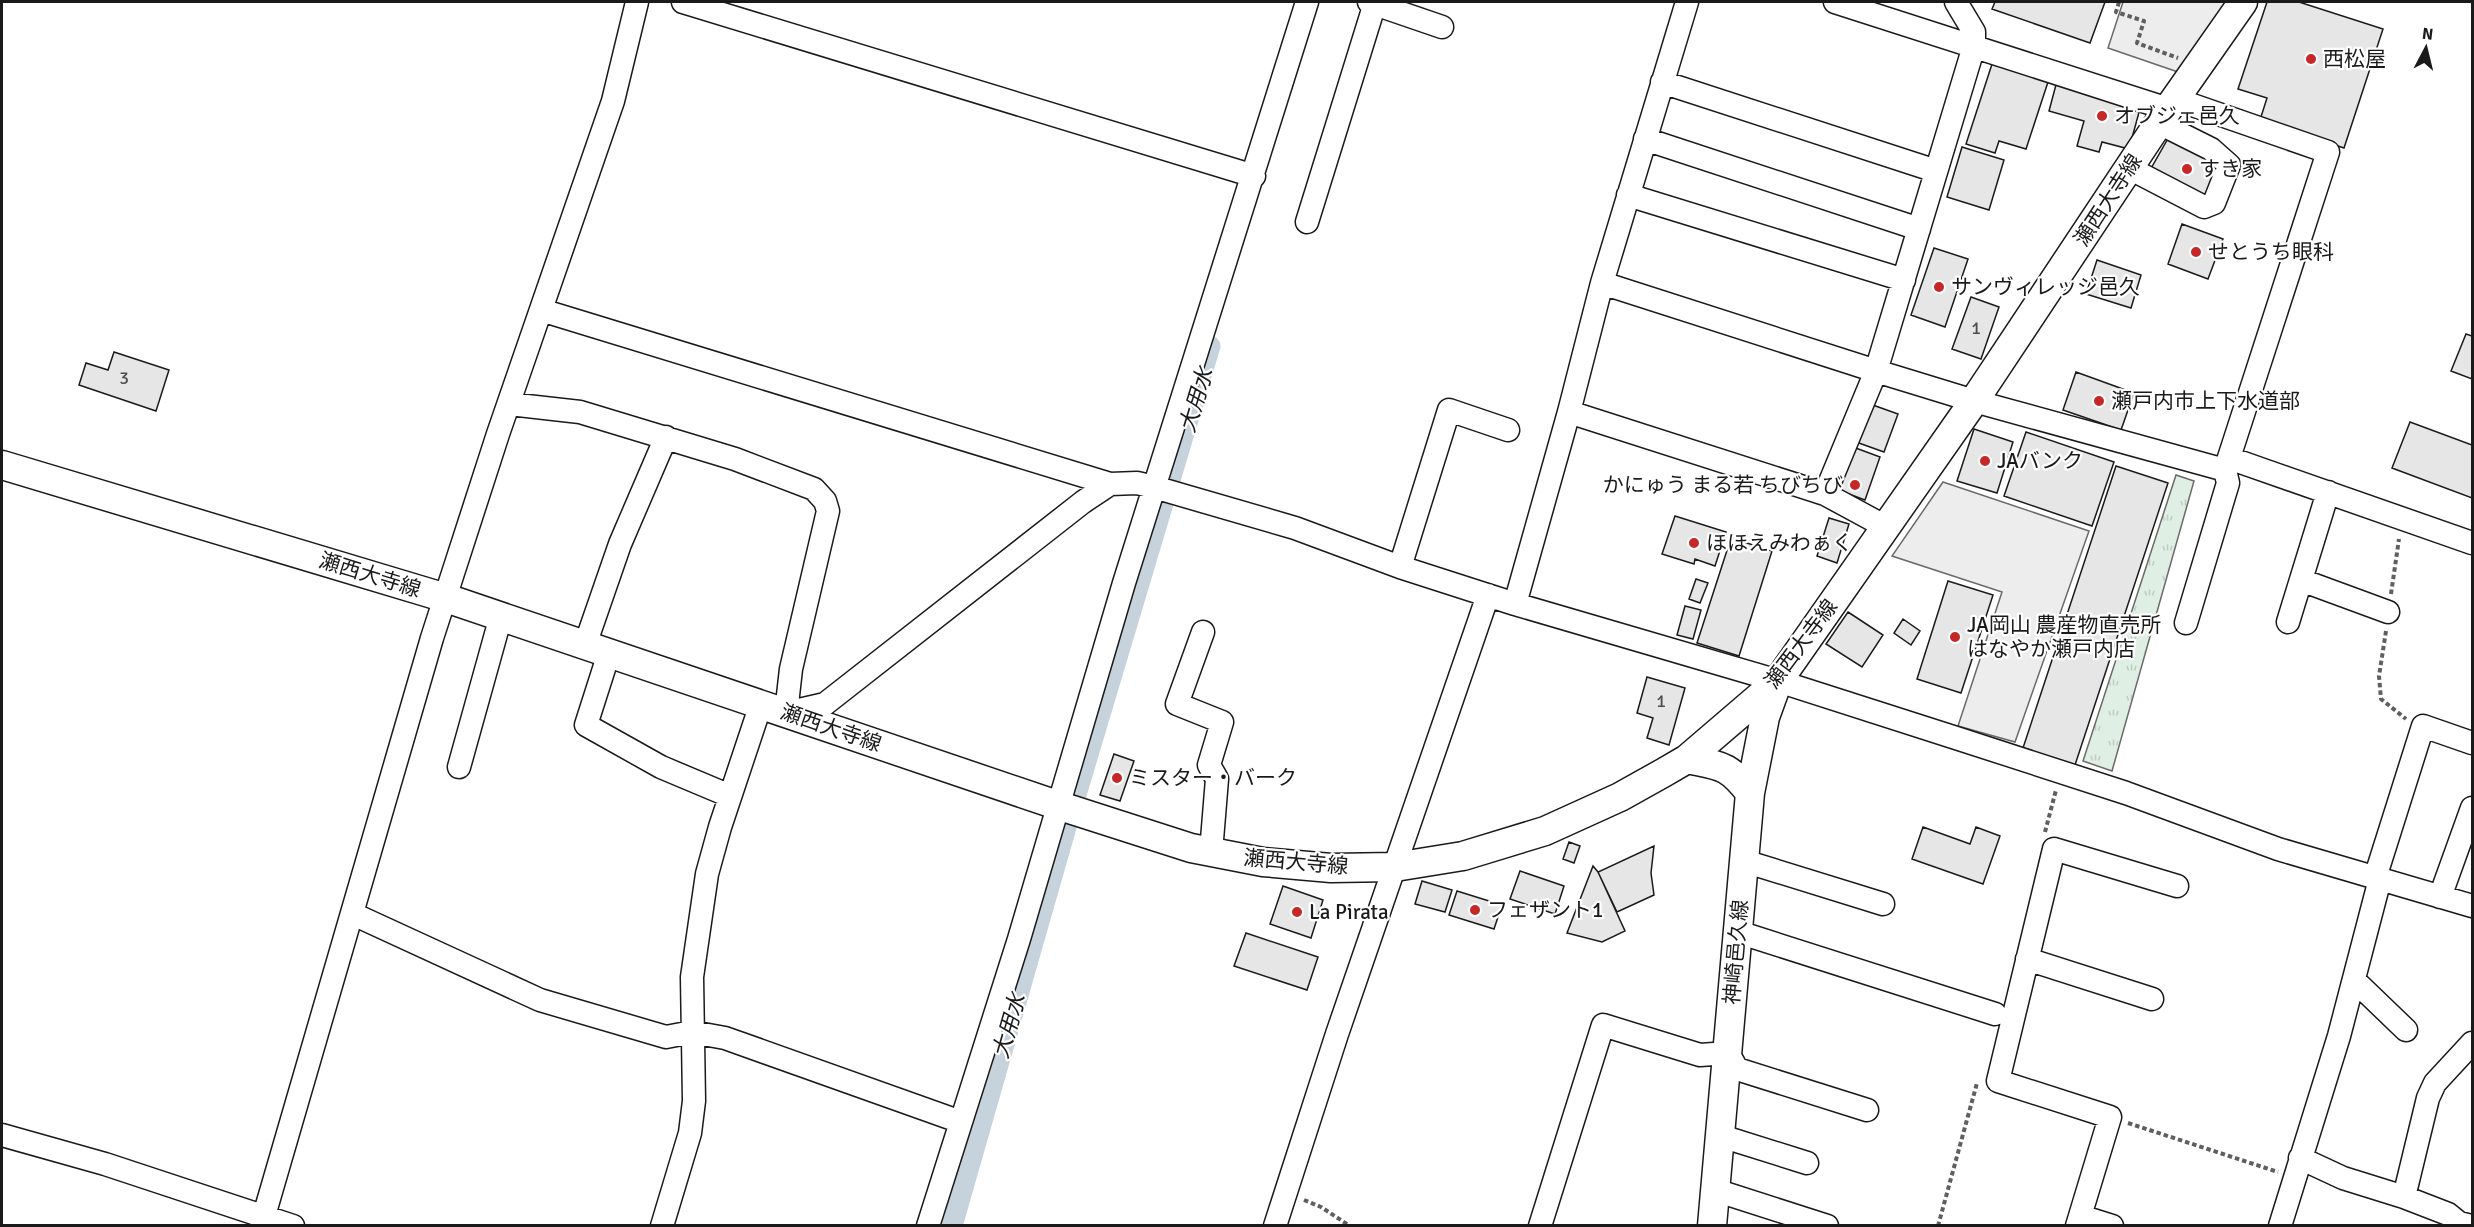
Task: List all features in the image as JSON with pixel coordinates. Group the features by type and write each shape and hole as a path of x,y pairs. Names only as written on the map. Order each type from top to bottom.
{"main road":[{"name":"瀬西大寺線","path":"2,465 446,598 1057,805 1211,852 1263,862 1331,868 1395,867 1463,856 1545,831 1620,797 1687,759 1778,681 1978,396 2167,110 2243,2"},
{"name":"神崎邑久線","path":"1712,1226 1750,793 1762,735 1778,681"},
{"path":"1727,724 1748,721 1756,726 1762,735"},
{"path":"1687,759 1719,766 1735,773 1750,793"}],"street":[{"path":"262,1221 446,598 509,404 613,101 637,2"},
{"path":"683,2 1254,176"},
{"path":"928,1226 1154,487 1254,176 1307,2"},
{"path":"1515,603 1569,412 1602,283 1687,2"},
{"path":"1835,2 2167,110 2328,152 2227,464 2228,483 2186,623"},
{"path":"1825,494 1882,373 1904,280 1974,46 1974,32 1956,2"},
{"path":"1307,222 1379,3 1442,27"},
{"path":"1662,82 1936,171"},
{"path":"2129,168 2204,207 2214,203 2229,165 2167,110"},
{"path":"1645,139 1919,229"},
{"path":"1628,195 1904,280"},
{"path":"1602,283 1882,373"},
{"path":"541,310 1110,484 1137,483 1154,487 1295,528 1400,567 1778,681 2126,793 2278,849 2472,906"},
{"path":"1882,373 1891,363 1978,396 2328,492 2472,543"},
{"path":"509,404 580,412 735,459 814,489 825,501 828,511 791,669 730,796 707,874 692,977 694,1101 690,1133 662,1226"},
{"path":"1400,567 1449,410 1508,430"},
{"path":"1569,412 1825,494 1886,527"},
{"path":"666,437 620,544 597,649 586,725 661,767 730,796"},
{"path":"774,708 825,704 1110,484"},
{"path":"2288,622 2328,492"},
{"path":"2301,580 2388,612"},
{"path":"1275,1226 1488,595"},
{"path":"459,767 501,616"},
{"path":"1203,632 1177,704 1222,722 1209,765 1217,779 1211,852"},
{"path":"2280,1226 2339,1036 2378,879 2423,726 2472,743"},
{"path":"2440,897 2472,808"},
{"path":"2112,1226 2079,1221 2110,1117 1998,1081 2054,849 2177,886"},
{"path":"1744,861 1883,904"},
{"path":"353,914 540,1000 666,1037 692,1032 725,1038 961,1122"},
{"path":"1738,932 1995,1014"},
{"path":"2027,959 2152,999"},
{"path":"2354,980 2406,1030"},
{"path":"1540,1226 1603,1024 1700,1055 1728,1053 1737,1069 1867,1110"},
{"path":"2404,1197 2428,1098 2435,1083 2472,1043"},
{"path":"2,1135 105,1164 262,1221 293,1226"},
{"path":"1721,1136 1807,1163"},
{"path":"2297,1168 2343,1178 2404,1197 2448,1214 2459,1223 2471,1226"},
{"path":"1715,1190 1827,1226"}],"path":[{"path":"2119,2 2116,12 2144,21 2137,43 2199,65"},
{"path":"2110,1117 2297,1168"},
{"path":"1286,1193 1321,1207 1350,1226"}],"green space":[{"path":"2176,475 2194,481 2112,771 2083,761"}],"shaded area":[{"path":"2123,2 2230,2 2181,73 2108,48"},
{"path":"1943,482 2089,531 2015,742 1958,726 2002,592 1892,556"}],"building":[{"path":"1995,2 2105,2 2090,43 1992,9"},
{"name":"西松屋","path":"2267,2 2299,2 2383,29 2344,148 2260,120 2267,98 2238,89"},
{"path":"1993,61 2049,79 2026,149 1999,141 1995,153 1966,144"},
{"name":"オブジェ邑久","path":"2057,81 2141,105 2129,149 2102,142 2099,152 2077,146 2084,121 2049,111"},
{"name":"すき家","path":"2170,135 2224,165 2203,203 2149,172"},
{"path":"1962,147 2004,160 1989,210 1947,197"},
{"name":"せとうち眼科","path":"2182,224 2223,239 2208,279 2168,264"},
{"name":"サンヴィレッジ邑久","path":"1934,248 1968,259 1945,327 1911,315"},
{"path":"2097,260 2141,275 2131,308 2086,294"},
{"path":"1971,297 1999,307 1981,359 1952,349"},
{"path":"2466,334 2472,336 2472,379 2451,371"},
{"path":"114,352 169,370 156,411 79,385 86,363 108,370"},
{"name":"瀬戸内市上下水道部","path":"2076,372 2134,393 2121,430 2063,410"},
{"path":"1870,404 1898,414 1884,452 1856,442"},
{"path":"2410,422 2472,445 2472,498 2392,468"},
{"name":"JAバンク","path":"1974,429 2013,442 1997,493 1957,481"},
{"path":"2026,432 2114,462 2092,526 2004,496"},
{"path":"1853,447 1880,457 1865,500 1838,490"},
{"path":"2116,466 2168,483 2075,765 2023,748"},
{"name":"ほほえみわぁく","path":"1675,516 1726,532 1715,566 1695,559 1694,564 1662,554"},
{"path":"1829,518 1849,524 1837,563 1817,556"},
{"path":"1731,538 1772,551 1739,656 1697,643"},
{"path":"1696,579 1708,583 1700,603 1689,599"},
{"name":"JA岡山 農産物直売所 はなやか瀬戸内店","path":"1948,581 1993,595 1961,693 1917,679"},
{"path":"1685,606 1701,610 1693,639 1677,635"},
{"path":"1848,612 1883,635 1862,667 1826,644"},
{"path":"1903,619 1920,631 1911,645 1894,633"},
{"path":"1647,677 1685,688 1669,745 1647,738 1653,718 1637,713"},
{"name":"ミスター・バーク","path":"1114,754 1134,761 1120,801 1100,795"},
{"path":"1923,827 1970,844 1976,827 2000,836 1983,884 1912,859"},
{"path":"1569,842 1580,846 1574,863 1563,859"},
{"path":"1654,846 1651,873 1654,895 1617,912 1598,872"},
{"path":"1593,866 1598,872 1625,931 1602,942 1567,933"},
{"path":"1520,871 1564,886 1555,914 1510,899"},
{"path":"1422,881 1452,890 1445,912 1415,904"},
{"name":"La Pirata","path":"1283,886 1323,900 1311,938 1270,924"},
{"name":"フェザント1","path":"1457,891 1502,905 1494,929 1449,915"},
{"path":"1246,933 1318,957 1307,990 1234,966"}],"waterway":[{"name":"大用水","path":"1075,798 1210,346"},
{"name":"大用水","path":"952,1226 1066,827"}],"place":[{"name":"西松屋","path":"2311,59"},
{"name":"オブジェ邑久","path":"2102,116"},
{"name":"すき家","path":"2187,169"},
{"name":"せとうち眼科","path":"2196,252"},
{"name":"サンヴィレッジ邑久","path":"1939,287"},
{"name":"瀬戸内市上下水道部","path":"2099,401"},
{"name":"JAバンク","path":"1985,461"},
{"name":"かにゅう まる若 ちびちび","path":"1855,485"},
{"name":"ほほえみわぁく","path":"1694,543"},
{"name":"JA岡山 農産物直売所 はなやか瀬戸内店","path":"1955,637"},
{"name":"ミスター・バーク","path":"1117,778"},
{"name":"フェザント1","path":"1475,910"},
{"name":"La Pirata","path":"1297,912"}]}
